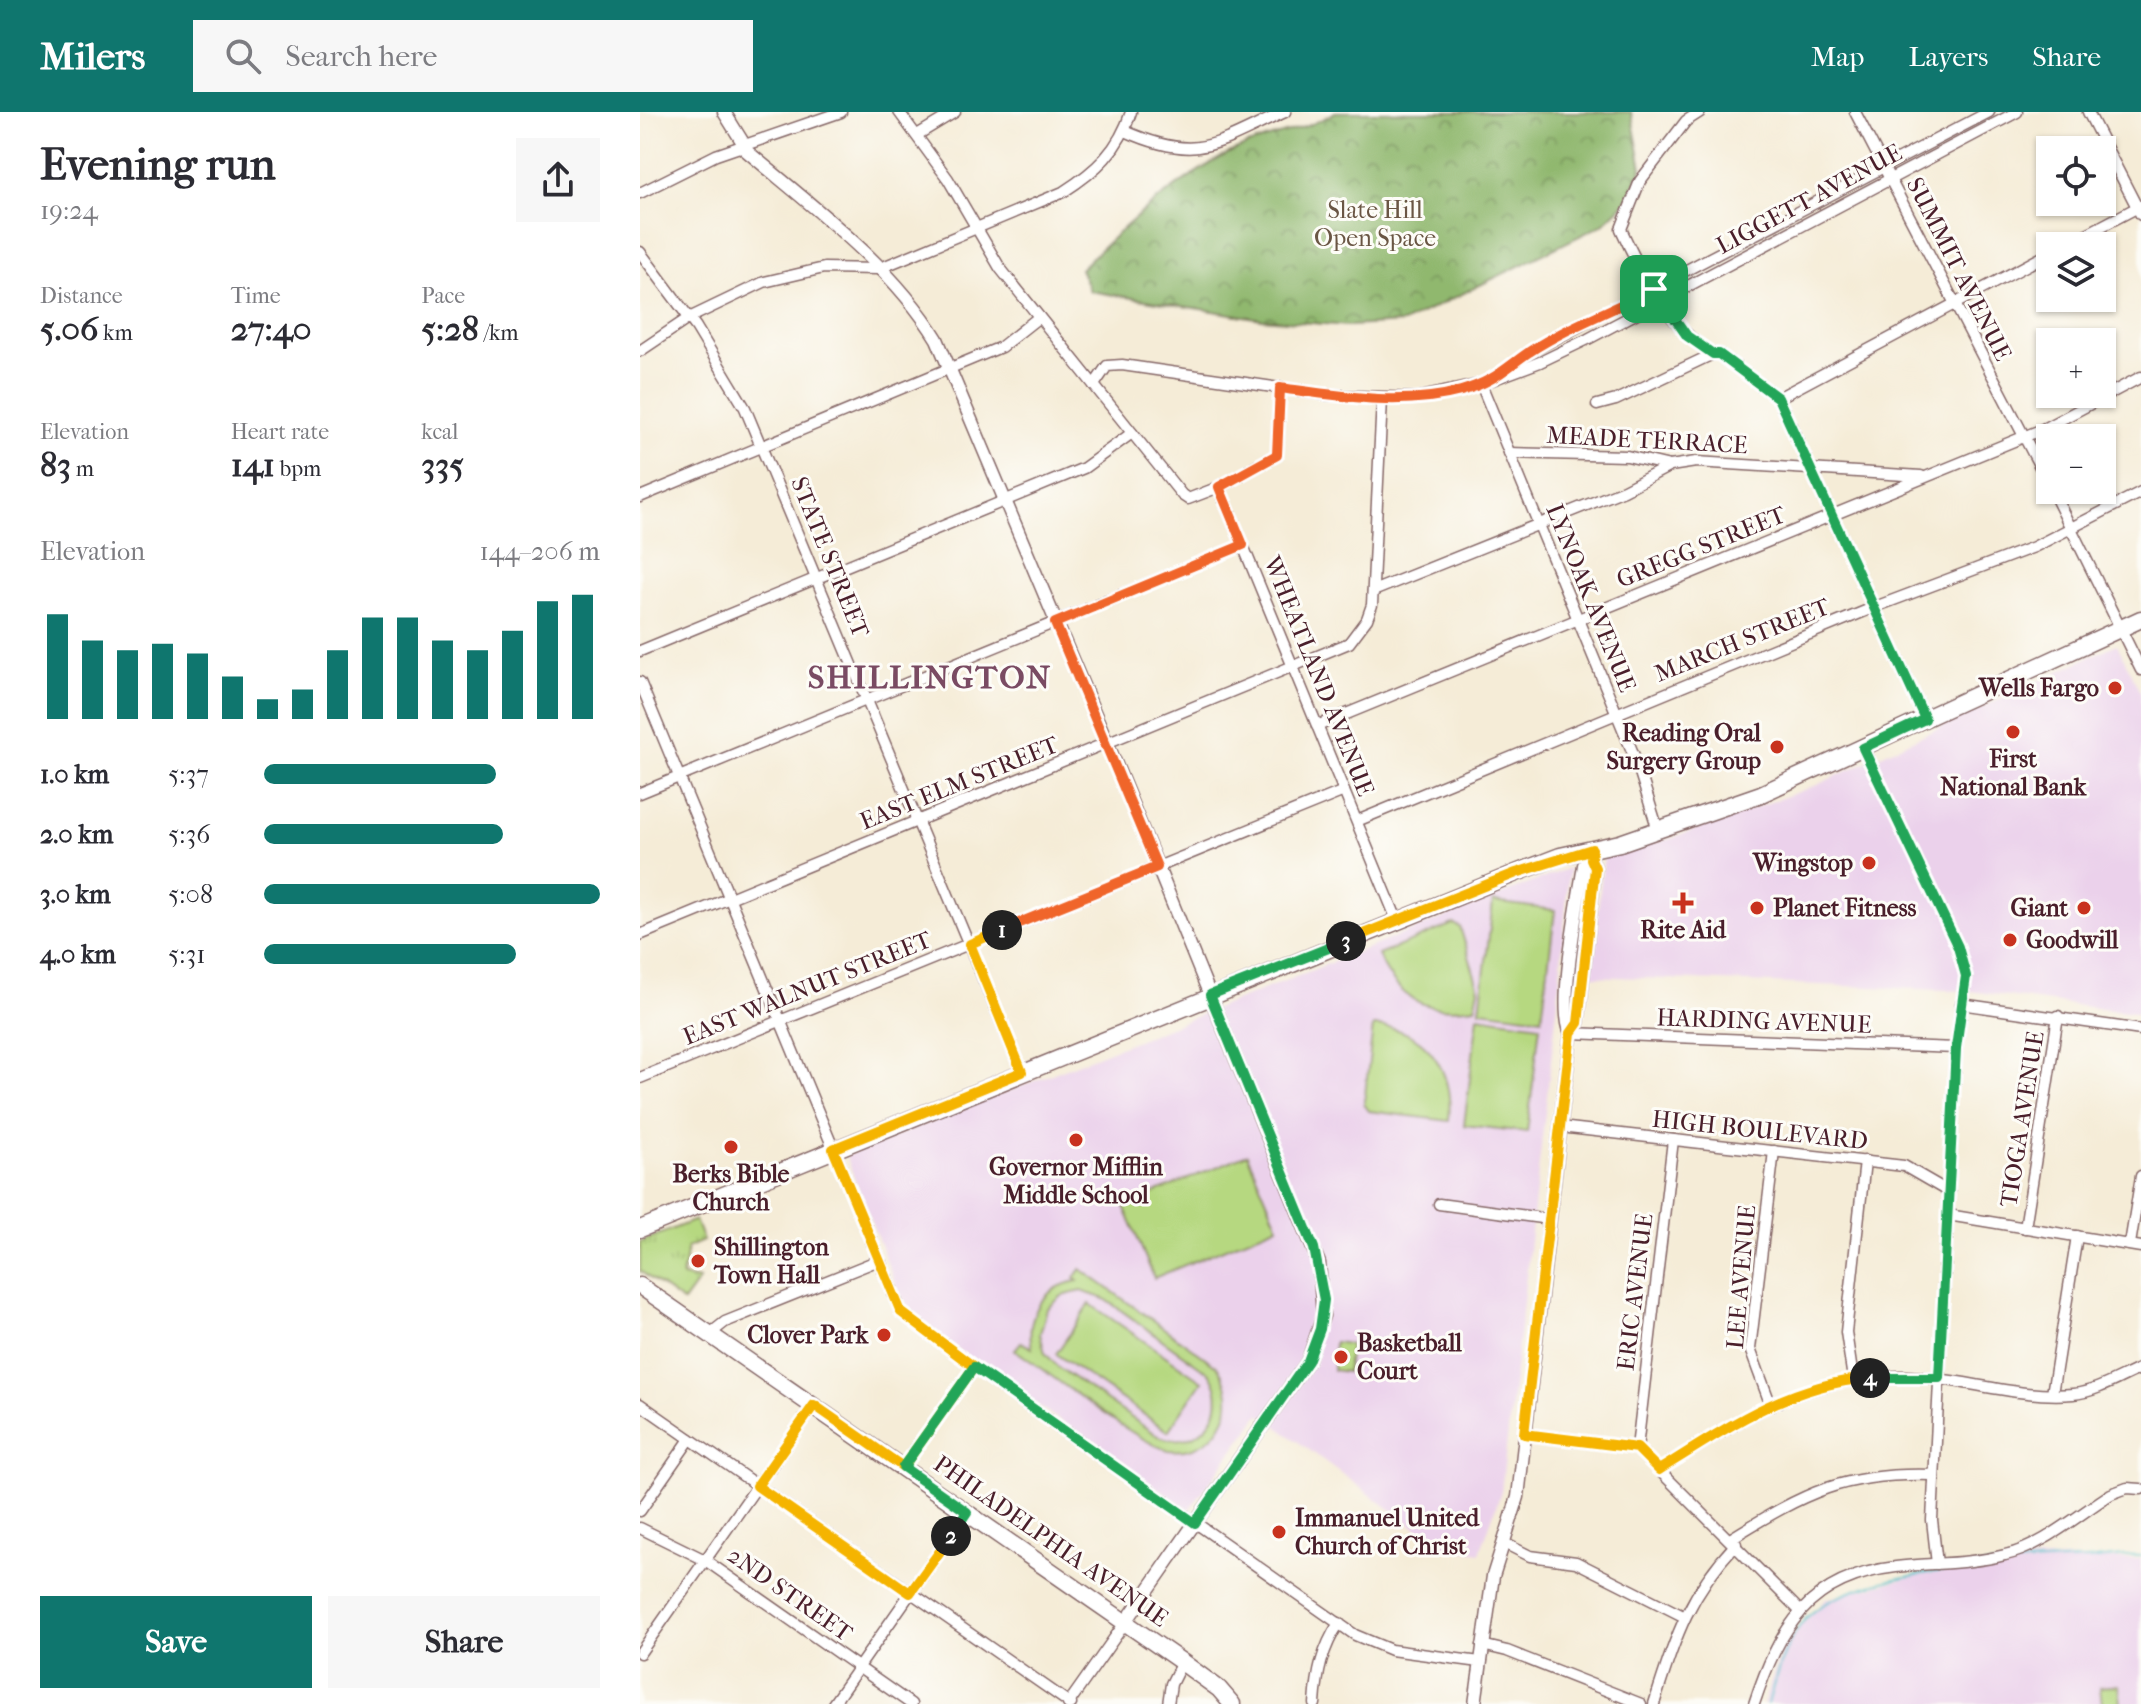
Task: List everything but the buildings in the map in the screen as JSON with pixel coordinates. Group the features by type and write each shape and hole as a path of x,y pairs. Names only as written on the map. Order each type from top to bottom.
{"main road":[{"path":"640,1229 1210,995 1560,856 1591,854 1761,794 2141,619"},
{"name":"PHILADELPHIA AVENUE","path":"640,1286 1182,1662 1219,1689 1232,1704"}],"street":[{"path":"640,1404 1069,1703 1308,1361 1320,1329 1324,1300 1314,1248 950,369 923,316 854,243 744,146 724,112"},
{"path":"640,193 687,167 841,112"},
{"path":"899,112 948,179 976,230 1039,317 1188,499 1219,487 1277,455 1280,388"},
{"path":"917,135 955,112"},
{"path":"640,351 689,318 739,293 789,274 838,267 878,269 1063,192 1087,177 1115,149 1131,112"},
{"path":"1125,131 1158,146 1189,149 1212,144 1285,112"},
{"path":"1700,112 1686,121 1640,181 1621,229 1660,300 1687,336 1713,354"},
{"name":"SUMMIT AVENUE","path":"1855,112 2036,460"},
{"name":"LIGGETT AVENUE","path":"1508,371 1528,353 1989,112"},
{"name":"LIGGETT AVENUE","path":"1508,371 1540,362 2017,112"},
{"path":"2088,112 2140,210 2094,232"},
{"name":"STATE STREET","path":"640,252 689,318 732,385 763,446 1022,1072"},
{"path":"1778,398 2036,261"},
{"path":"640,497 1001,347 1039,317"},
{"path":"1597,405 1616,400 1713,354 1719,354 1778,398 1925,719"},
{"path":"1094,385 1107,366 1122,365 1382,399 1439,396 1481,384 1508,371"},
{"name":"GREGG STREET","path":"1317,726 2024,437 2141,377"},
{"name":"LYNOAK AVENUE","path":"1481,384 1617,713 1658,830"},
{"name":"EAST ELM STREET","path":"640,935 1108,745 1349,643 1367,619 1373,591 1382,399"},
{"path":"640,651 1098,462 1132,433"},
{"name":"MEADE TERRACE","path":"1509,453 1627,456 1670,466 1696,462 1926,476"},
{"path":"1373,591 1539,526 1624,490 1670,466"},
{"name":"WHEATLAND AVENUE","path":"1219,487 1397,920"},
{"name":"MARCH STREET","path":"1357,821 1875,607 2034,547 2141,492"},
{"name":"SUMMIT AVENUE","path":"2059,504 2124,628 2141,670"},
{"path":"640,793 1243,545"},
{"path":"640,682 901,1312 974,1367 1366,1641 1385,1648 1480,1662"},
{"path":"1863,748 1958,947 1966,976 1956,1048 1934,1475 1932,1520 1937,1564"},
{"name":"EAST WALNUT STREET","path":"640,1078 1344,791"},
{"path":"1475,1704 1493,1576 1518,1497 1571,1033 1578,1023 1595,868 1591,854"},
{"path":"1961,1004 2141,1030"},
{"name":"TIOGA AVENUE","path":"2025,1228 2058,1016"},
{"name":"HARDING AVENUE","path":"1571,1033 1956,1048"},
{"name":"HIGH BOULEVARD","path":"1560,1127 1904,1166 1949,1192"},
{"name":"ERIC AVENUE","path":"1637,1448 1673,1140"},
{"name":"LEE AVENUE","path":"1770,1403 1750,1349 1774,1151"},
{"path":"1853,1379 1846,1332 1865,1161"},
{"path":"1948,1215 2135,1246 2141,1176"},
{"path":"1439,1204 1549,1219"},
{"path":"2052,1394 2077,1236"},
{"path":"711,1333 725,1322 879,1260"},
{"path":"903,1467 974,1367"},
{"path":"1659,1470 1770,1403 1853,1379 1939,1378 2052,1394 2085,1392 2141,1368"},
{"path":"640,1653 814,1405"},
{"path":"1524,1434 1637,1448 1799,1610"},
{"path":"640,1511 690,1439"},
{"path":"1654,1704 1683,1616 1733,1542 1795,1500 1838,1483 1877,1475 1934,1475"},
{"path":"1754,1704 1773,1649 1799,1610 1831,1587 1855,1576 2015,1553 2111,1494 2127,1488 2141,1489"},
{"path":"833,1704 967,1512"},
{"name":"2ND STREET","path":"640,1528 705,1560 911,1704"},
{"path":"1504,1543 1530,1556 1576,1562 1683,1616"},
{"path":"1315,1704 1320,1661 1339,1623"},
{"path":"1482,1645 1507,1651 1641,1704"},
{"path":"1168,1704 1171,1684 1182,1662"}],"shaded area":[{"path":"2117,644 2141,694 2141,1014 1970,991 1590,976 1604,856 1673,838 1817,785"},
{"path":"1569,868 1557,1009 1501,1492 1480,1553 1442,1547 1260,1414 1189,1510 919,1323 911,1313 898,1291 846,1156"},
{"path":"2038,1559 2141,1559 2141,1704 1763,1704 1784,1644 1826,1599 1914,1576"}],"green space":[{"name":"Slate Hill Open Space","path":"1335,112 1631,112 1642,168 1627,201 1602,225 1403,323 1349,326 1262,319 1090,291 1080,269 1170,190 1231,152"},
{"path":"1493,902 1555,910 1542,1018 1480,1010"},
{"path":"1453,924 1460,927 1479,989 1475,1007 1442,1008 1416,1001 1395,984 1378,955"},
{"path":"1478,1016 1540,1025 1527,1132 1464,1125"},
{"path":"1373,1026 1408,1035 1422,1043 1433,1055 1447,1085 1449,1121 1369,1111 1364,1104"},
{"path":"1247,1154 1278,1226 1154,1278 1124,1206"},
{"path":"695,1220 703,1241 687,1248 682,1277 699,1280 683,1302 640,1271 640,1242"},
{"path":"1081,1269 1218,1367 1227,1388 1228,1403 1225,1418 1212,1437 1185,1450 1169,1450 1156,1445 1116,1422 1015,1350 1021,1342 1032,1348 1031,1324 1040,1304 1055,1289 1078,1281 1075,1278","holes":["1081,1291 1105,1299 1210,1374 1218,1401 1215,1414 1198,1433 1173,1439 1158,1436 1058,1367 1045,1353 1040,1334 1047,1309 1062,1296"]},
{"path":"1090,1304 1202,1381 1168,1431 1056,1354"},
{"name":"Basketball Court","path":"1334,1342 1350,1344 1347,1372 1333,1370"},
{"path":"2119,1685 2121,1704 2102,1704 2100,1687"}],"waterway":[{"path":"1768,1704 1779,1667 1804,1620 1838,1597 1905,1577 1944,1571 2141,1556"}],"place":[{"name":"Wells Fargo","path":"2115,688"},
{"name":"First National Bank","path":"2013,732"},
{"name":"Reading Oral Surgery Group","path":"1777,747"},
{"name":"Wingstop","path":"1869,863"},
{"name":"Rite Aid","path":"1683,903"},
{"name":"Planet Fitness","path":"1757,908"},
{"name":"Giant","path":"2084,908"},
{"name":"Goodwill","path":"2010,940"},
{"name":"Governor Mifflin Middle School","path":"1076,1140"},
{"name":"Berks Bible Church","path":"731,1147"},
{"name":"Shillington Town Hall","path":"698,1261"},
{"name":"Clover Park","path":"884,1335"},
{"name":"Basketball Court","path":"1341,1357"},
{"name":"Immanuel United Church of Christ","path":"1279,1532"}],"district":[{"name":"SHILLINGTON","path":"930,677"}],"route":[{"path":"1654,289 1528,353 1508,371 1460,391 1439,396 1382,399 1280,388 1277,455 1219,487 1243,545 1055,623 1157,867 970,944 1022,1072 833,1149 901,1312 974,1367 903,1467 814,1405 757,1486 910,1593 967,1512 903,1467 909,1459 974,1367 1195,1523 1308,1361 1323,1316 1319,1263 1210,995 1576,852 1592,849 1591,859 1595,868 1578,1023 1571,1033 1524,1434 1637,1448 1659,1470 1730,1425 1770,1403 1796,1394 1853,1379 1904,1376 1939,1378 1956,1048 1966,976 1958,947 1863,748 1925,719 1778,398 1747,373 1687,336 1654,289"}]}
